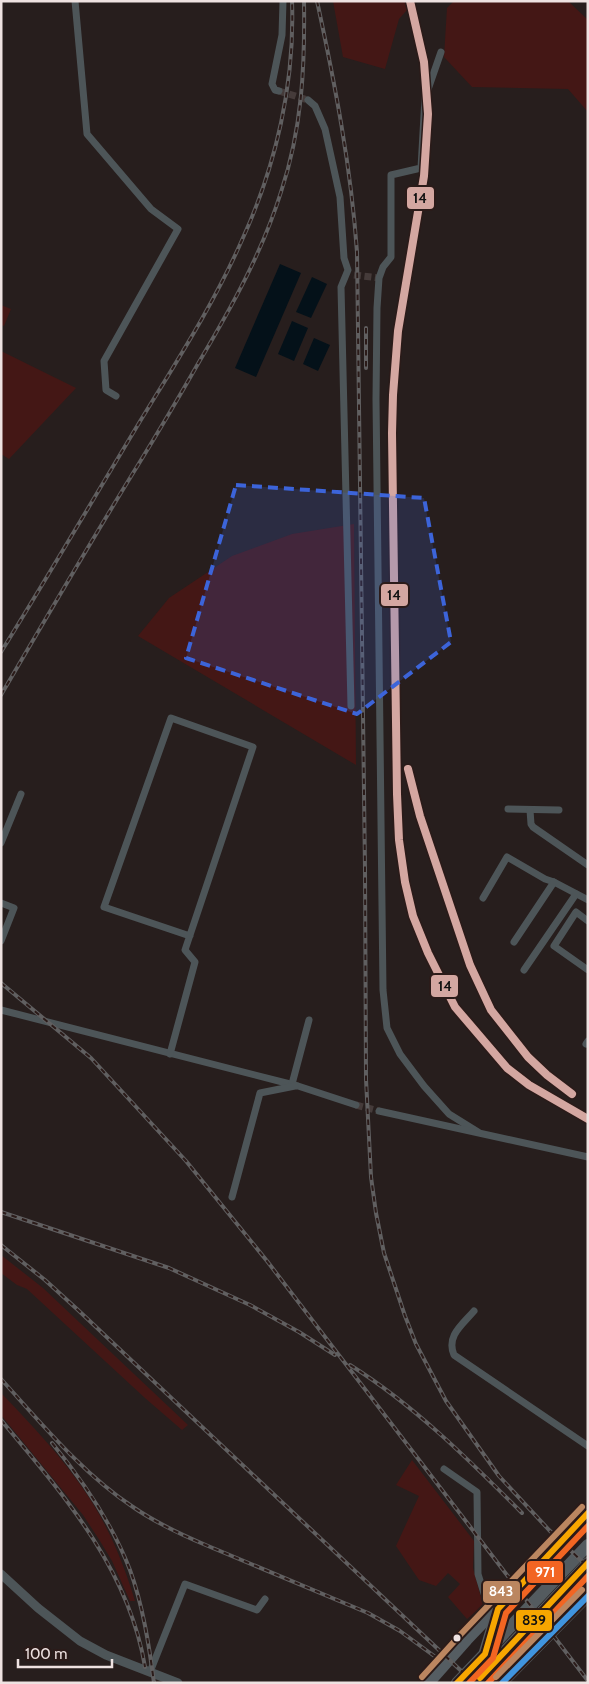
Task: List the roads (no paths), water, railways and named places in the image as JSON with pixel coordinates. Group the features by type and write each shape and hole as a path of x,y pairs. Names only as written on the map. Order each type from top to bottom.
{"highway":[{"path":"429,1683 588,1513"},
{"path":"457,1683 588,1545"},
{"path":"475,1683 588,1563"},
{"path":"502,1683 588,1596"},
{"path":"485,1654 494,1612"}],"street":[{"path":"75,1 88,134 151,209 178,229 104,360 106,390 116,396"},
{"path":"279,92 275,90 272,84 282,35 283,1"},
{"path":"441,52 425,98 421,168 391,175 391,256 383,267 379,278 377,308 376,398 383,990 388,1028 400,1054 424,1086 449,1114 478,1132"},
{"path":"308,100 315,106 325,128 340,197 344,258 351,272 340,287 351,706"},
{"path":"170,1054 195,962 186,950 253,747 171,718 104,907 190,936"},
{"path":"1,843 21,794"},
{"path":"508,809 560,810"},
{"path":"530,810 533,827 588,866"},
{"path":"483,898 506,857 588,900"},
{"path":"514,942 554,882"},
{"path":"524,970 576,894"},
{"path":"1,902 14,908 1,941"},
{"path":"588,921 576,912 554,946 588,970"},
{"path":"1,1010 295,1085 356,1105"},
{"path":"295,1085 309,1020"},
{"path":"232,1198 260,1094 295,1085"},
{"path":"379,1111 588,1157"},
{"path":"474,1311 452,1339 451,1347 454,1355 588,1446"},
{"path":"444,1469 477,1492 478,1574 494,1612"},
{"path":"1,1574 38,1608 80,1641 106,1655 178,1683"},
{"path":"150,1672 185,1584 257,1610 265,1599"}],"tunnel":[{"path":"279,91 308,100"},
{"path":"354,275 379,278"},
{"path":"356,1105 379,1111"}],"railway":[{"path":"1,652 192,336 231,265 265,183 281,124 290,63 292,1"},
{"path":"1,695 211,342 245,280 265,237 288,168 298,121 303,74 304,1"},
{"path":"317,1 342,126 357,252 366,1079 371,1177 376,1213 384,1253 405,1316 416,1344 446,1401 499,1476 549,1530 588,1567"},
{"path":"366,328 366,368"},
{"path":"1,983 91,1058 186,1161 267,1261 588,1681"},
{"path":"1,1212 169,1268 250,1305 299,1332 335,1355"},
{"path":"1,1245 45,1280 78,1310 474,1683"},
{"path":"350,1365 419,1415 522,1513"},
{"path":"1,1379 80,1464 115,1494 142,1513 198,1542 368,1613 400,1631 441,1661"},
{"path":"1,1420 70,1505 109,1565 137,1631 145,1667"},
{"path":"52,1443 96,1503 123,1553 135,1584 142,1612 154,1683"}]}
